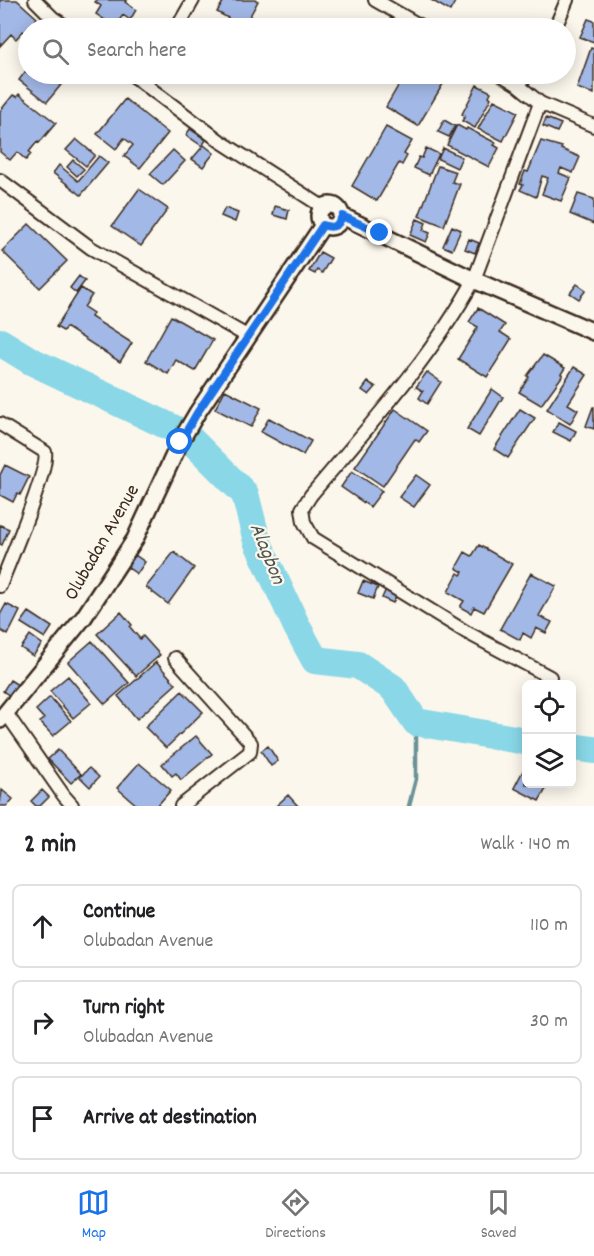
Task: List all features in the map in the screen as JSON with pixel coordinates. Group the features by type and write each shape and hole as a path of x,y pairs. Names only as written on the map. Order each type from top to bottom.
{"street":[{"path":"35,0 53,18"},
{"path":"183,18 193,0"},
{"path":"559,18 567,0"},
{"path":"380,1 408,18"},
{"path":"155,84 220,141 323,207 333,205 341,211 342,216 338,225 333,227 323,225 319,216 323,207"},
{"path":"518,85 540,103 594,126"},
{"path":"540,103 474,280 463,300 399,390 311,495 302,509 304,522 313,538 466,632 550,677"},
{"path":"0,180 91,248 247,336"},
{"path":"342,216 474,280 594,332"},
{"name":"Olubadan Avenue","path":"3,717 84,616 135,538 180,442 197,413 323,225"},
{"path":"0,424 45,452 46,456 40,481 0,586"},
{"path":"175,658 251,743 252,748 250,752 181,806"},
{"path":"3,717 72,806"}],"building":[{"path":"0,0 17,0 37,18 18,18 18,37 16,39 11,34 0,46"},
{"path":"97,0 127,0 125,2 136,10 131,18 123,15 121,18 102,18 96,14 101,6 95,2"},
{"path":"218,0 258,1 249,18 228,18 217,12 223,2"},
{"path":"431,0 456,0 450,11"},
{"path":"588,19 594,21 594,42 580,37"},
{"path":"591,48 594,49 594,94 577,88"},
{"path":"24,84 62,84 47,102"},
{"path":"399,84 443,84 418,126 386,107"},
{"path":"477,85 491,92 489,96 491,98 475,128 462,121 465,116 462,114"},
{"path":"19,94 56,123 39,143 37,142 26,160 17,152 10,160 0,152 0,111 13,95 17,97"},
{"path":"125,99 168,133 140,168 124,156 133,145 124,138 116,149 97,134"},
{"path":"494,100 518,112 503,141 478,129"},
{"path":"546,118 561,124 557,132 543,126"},
{"path":"444,120 455,126 449,137 438,132"},
{"path":"457,125 496,143 494,145 499,148 489,167 447,145"},
{"path":"386,127 412,141 404,154 407,156 402,165 399,163 377,201 352,186"},
{"path":"190,129 206,140 202,146 186,135"},
{"path":"76,139 95,155 86,166 66,150"},
{"path":"541,141 562,147 561,149 580,157 573,173 561,168 559,173 571,178 561,201 542,194 548,178 542,176 536,197 520,190 525,171 528,172"},
{"path":"204,145 214,153 203,167 192,159"},
{"path":"426,148 439,154 429,175 414,168"},
{"path":"443,148 462,157 457,168 438,159"},
{"path":"173,150 185,161 163,185 150,174"},
{"path":"99,156 108,163 81,195 53,173 59,165 78,181"},
{"path":"73,160 84,169 77,176 67,167"},
{"path":"438,166 456,172 452,182 460,184 444,226 419,216"},
{"path":"139,189 168,209 141,246 112,226"},
{"path":"578,194 594,199 594,224 570,214"},
{"path":"275,206 289,210 287,219 273,215"},
{"path":"225,208 238,213 235,222 221,216"},
{"path":"417,219 426,223 423,230 430,233 426,242 410,235"},
{"path":"29,224 67,261 40,288 2,251"},
{"path":"452,226 461,230 452,250 443,246"},
{"path":"469,239 479,243 475,253 465,249"},
{"path":"320,252 331,258 322,273 317,270 315,274 309,271"},
{"path":"79,276 85,281 76,293 70,288"},
{"path":"577,284 586,290 579,299 570,293"},
{"path":"81,288 92,295 84,307 93,313 91,317 132,343 120,362 66,327 63,331 56,327"},
{"path":"478,308 505,325 500,332 511,339 487,377 458,359 478,327 469,322"},
{"path":"171,316 213,340 195,371 176,360 168,374 146,361"},
{"path":"543,355 565,368 561,374 563,375 541,405 519,392 529,377 527,376"},
{"path":"574,367 587,375 568,404 578,410 570,424 547,409"},
{"path":"427,372 441,382 427,404 419,398 423,391 416,387"},
{"path":"368,382 376,387 369,395 362,390"},
{"path":"492,389 503,397 479,436 467,429"},
{"path":"225,390 261,408 251,427 215,409"},
{"path":"594,407 594,429 586,426"},
{"path":"395,409 427,431 419,442 415,439 383,486 355,467"},
{"path":"520,409 535,418 508,458 494,449"},
{"path":"269,418 311,441 303,455 261,432"},
{"path":"559,422 576,431 571,441 553,432"},
{"path":"5,465 29,477 20,495 17,494 13,502 0,495 0,475"},
{"path":"352,471 382,491 370,507 341,487"},
{"path":"416,475 430,485 414,507 399,497"},
{"path":"0,525 9,529 2,545 0,544"},
{"path":"479,545 512,564 484,612 474,607 471,613 460,607 464,601 448,592 458,573 461,575 463,572 456,568 465,552 472,556"},
{"path":"174,552 194,568 168,604 146,587"},
{"path":"135,555 145,562 137,574 127,567"},
{"path":"531,573 556,586 539,616 552,622 546,633 536,628 531,638 523,633 520,640 500,629"},
{"path":"363,581 378,587 373,599 358,593"},
{"path":"386,589 397,594 393,603 382,598"},
{"path":"6,604 20,611 8,635 0,630 0,615"},
{"path":"29,612 52,627 45,638 21,623"},
{"path":"121,612 140,639 143,636 160,655 136,676 97,634"},
{"path":"30,635 42,644 33,656 21,648"},
{"path":"92,641 129,683 105,704 68,662"},
{"path":"156,662 176,684 137,719 118,696"},
{"path":"68,676 91,703 73,718 50,691"},
{"path":"10,680 18,685 10,696 3,691"},
{"path":"182,691 203,712 166,748 145,727"},
{"path":"50,697 71,721 53,736 40,722 44,719 36,710"},
{"path":"196,736 212,754 181,780 176,773 172,776 162,764"},
{"path":"268,746 278,761 271,766 261,751"},
{"path":"58,750 81,774 71,783 48,759"},
{"path":"139,763 171,790 157,806 138,806 117,788"},
{"path":"89,768 99,777 90,787 80,777"},
{"path":"522,773 522,788 547,788 539,801 514,788"},
{"path":"2,790 13,799 7,806 0,806"},
{"path":"42,790 49,797 40,806 36,806 31,801"},
{"path":"288,795 298,806 276,806"}],"waterway":[{"name":"Alagbon","path":"0,342 31,361 185,434 245,494 257,541 315,660 358,665 393,688 416,722 522,740"},
{"path":"409,806 416,779 416,722"},
{"name":"Alagbon","path":"576,748 594,750"}],"route":[{"path":"180,442 247,336 323,225 328,227 338,225 342,216 380,233"}]}
